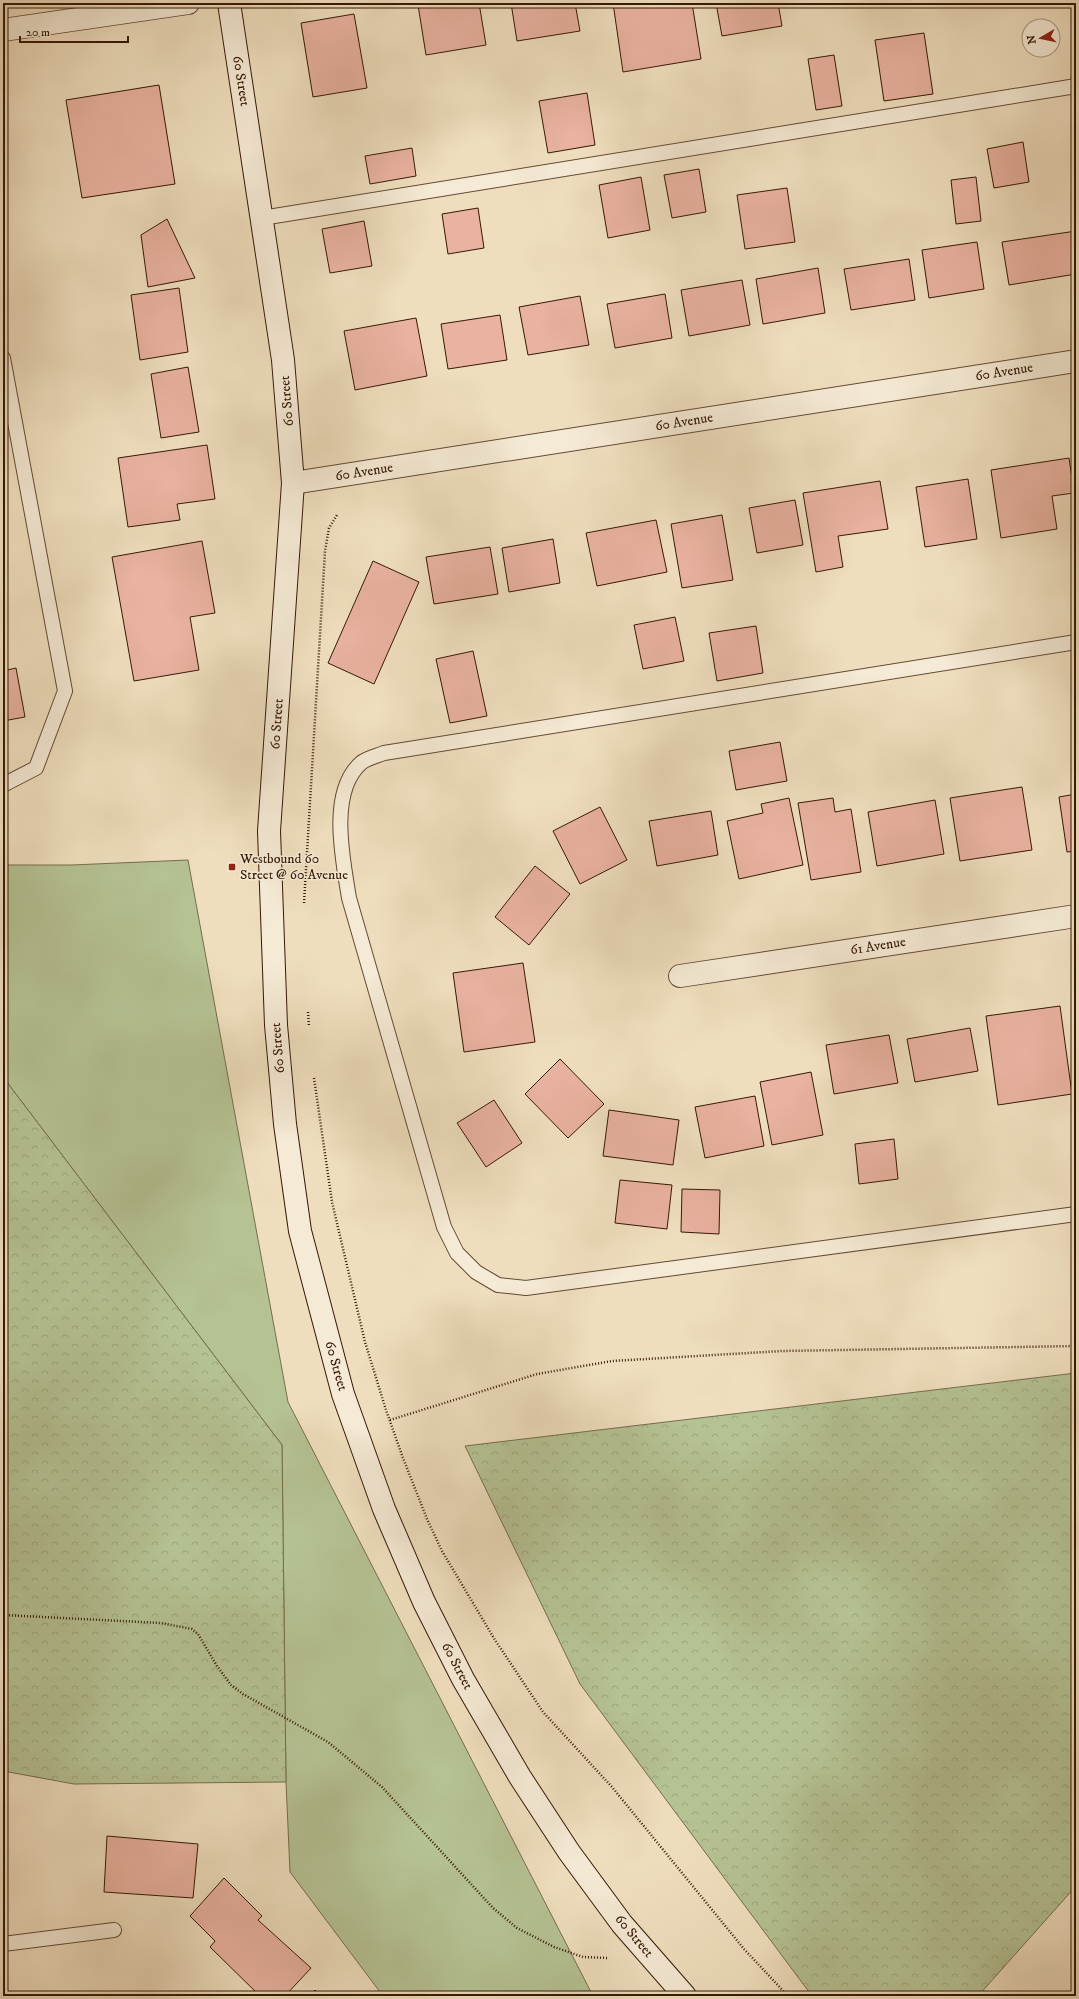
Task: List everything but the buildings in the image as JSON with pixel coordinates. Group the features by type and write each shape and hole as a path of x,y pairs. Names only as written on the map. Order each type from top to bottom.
{"main road":[{"path":"3,30 188,3"},
{"name":"60 Street","path":"229,3 283,360 293,483 269,832 271,926 276,1025 285,1124 300,1232 343,1394 384,1509 424,1602 463,1679 520,1777 569,1852 622,1924 685,1996"},
{"name":"60 Avenue","path":"293,483 1076,360"},
{"name":"61 Avenue","path":"680,976 1076,916"}],"lane":[{"path":"262,218 1076,86"},
{"path":"3,358 65,691 36,768 3,785"},
{"path":"1076,642 384,753 362,762 352,774 344,796 340,827 342,859 349,898 444,1227 457,1253 476,1272 498,1285 526,1288 1076,1214"},
{"path":"3,1944 114,1930"}],"path":[{"path":"304,909 325,551 329,528 337,515"},
{"path":"308,1005 309,1028"},
{"path":"313,1074 320,1128 335,1216 365,1342 390,1420 416,1491 442,1551 519,1678 543,1712 612,1786 744,1949 788,1996"},
{"path":"390,1420 537,1374 612,1361 782,1351 1076,1346"},
{"path":"3,1615 162,1623 192,1629 198,1634 231,1685 243,1694 328,1742 382,1787 493,1908 517,1928 554,1947 583,1957 608,1958"}],"green space":[{"path":"188,860 288,1402 593,1996 383,1996 290,1872 286,1782 282,1445 3,1077 3,865 72,865"},
{"path":"3,1077 282,1445 286,1782 74,1784 3,1771"},
{"path":"1076,1373 1076,1886 978,1996 812,1996 580,1684 465,1446"}],"place":[{"name":"Westbound 60 Street @ 60 Avenue","path":"232,867"}]}
